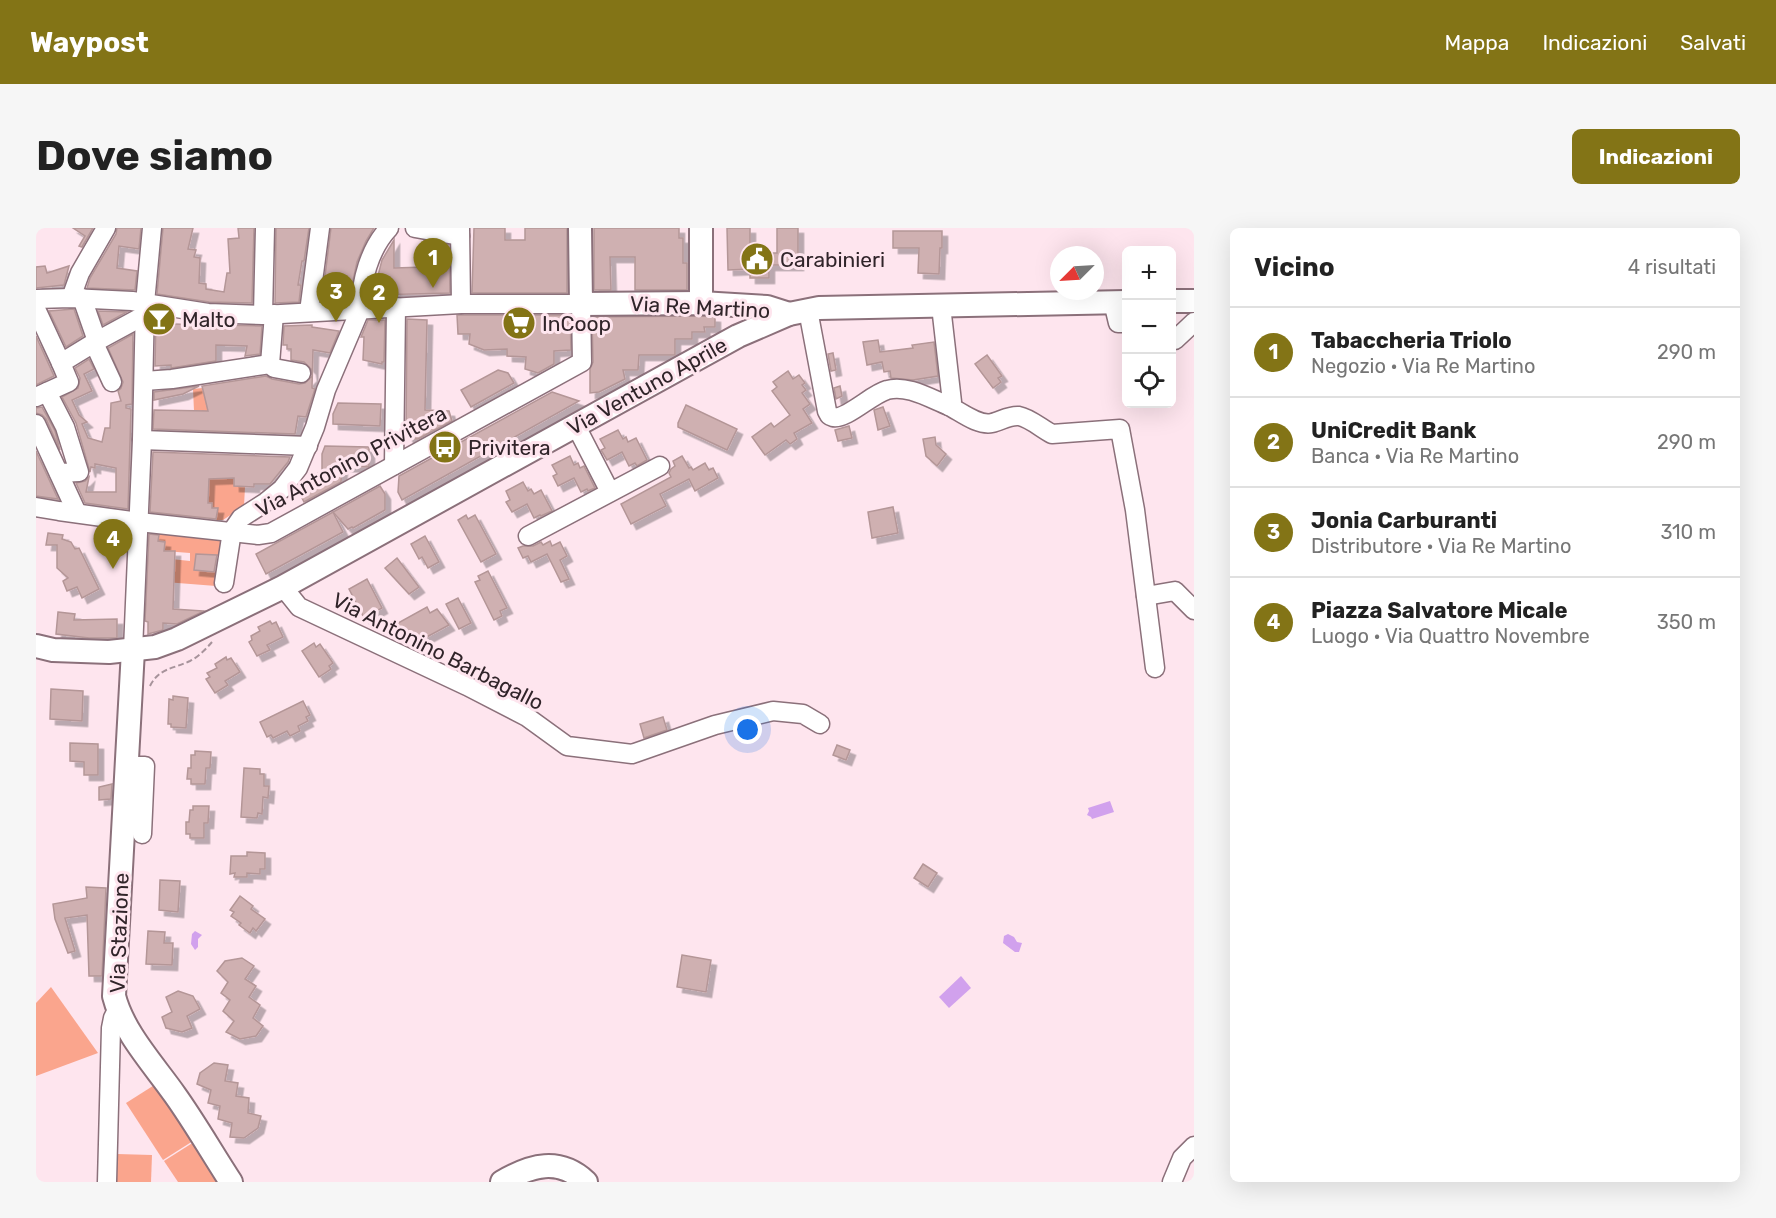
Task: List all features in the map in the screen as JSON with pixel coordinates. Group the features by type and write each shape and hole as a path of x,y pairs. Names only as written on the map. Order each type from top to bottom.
{"main road":[{"path":"580,228 581,304"},
{"path":"700,228 701,303"},
{"path":"1176,301 1194,301"},
{"name":"Via Re Martino","path":"581,304 701,303 767,307 799,312"},
{"name":"Via Ventuno Aprile","path":"36,646 53,650 93,652 133,650 177,639 285,590 375,535 738,336 799,312 819,308 941,306 1122,316"},
{"name":"Via Stazione","path":"133,650 128,766 134,812 114,977 114,996 117,1010 125,1024 231,1182"},
{"path":"502,1182 528,1169 543,1166 559,1167 572,1172 586,1182"}],"street":[{"path":"106,228 80,273 77,298 112,382"},
{"path":"133,650 145,309 152,228"},
{"path":"265,228 270,364 273,368 301,373"},
{"path":"309,312 320,228"},
{"path":"224,583 232,531 241,518 282,489 298,468 308,446 326,390 360,310 360,298 371,255 389,228"},
{"path":"415,228 460,232 462,304"},
{"name":"Via Re Martino","path":"36,299 77,298 145,309 208,314 268,314 462,304 581,304"},
{"name":"Via Antonino Privitera","path":"36,507 139,522 258,535 271,534 582,362 581,304"},
{"path":"941,306 952,402 949,406"},
{"path":"394,465 396,307"},
{"path":"36,309 69,382 42,395 65,427 79,472 47,467"},
{"path":"61,363 145,309"},
{"path":"799,312 827,411 835,418 878,394 899,388 949,406 981,423 991,423 1018,416 1026,418 1052,434 1120,429 1135,510 1155,668"},
{"path":"1176,322 1194,322"},
{"path":"1176,339 1194,322"},
{"path":"144,381 270,364"},
{"path":"36,424 47,467 77,513"},
{"path":"576,426 610,492"},
{"path":"142,440 308,446"},
{"path":"528,536 660,466"},
{"name":"Via Antonino Barbagallo","path":"285,590 299,607 467,686 527,717 567,746 633,754 715,725 773,711 803,714 820,724"},
{"path":"1146,596 1175,591 1194,610"},
{"path":"134,812 142,834"},
{"path":"107,1182 111,1028 117,1010"},
{"path":"1172,1182 1182,1158 1194,1146"}],"path":[{"path":"148,689 154,678 166,669 192,660 214,639"}],"shaded area":[{"path":"202,388 206,401 220,417 194,411 193,389"},
{"path":"202,471 220,478 234,478 234,486 245,487 244,506 223,520 216,520 218,508 212,508 208,503"},
{"path":"159,532 222,539 219,556 197,554 194,570 218,572 216,586 165,582 171,559 190,561 190,553 164,551 165,542 158,541"},
{"path":"1110,801 1114,812 1092,819 1087,815 1088,808"},
{"path":"195,931 202,935 198,939 198,947 195,950 191,944 192,934"},
{"path":"1008,934 1017,942 1022,943 1019,952 1015,952 1003,943 1004,936"},
{"path":"961,976 971,988 949,1008 939,997"},
{"path":"51,987 98,1053 36,1076 36,1003"},
{"path":"156,1084 193,1141 163,1160 126,1103"},
{"path":"194,1142 220,1182 178,1182 164,1161"},
{"path":"117,1154 152,1155 151,1182 116,1182"}],"building":[{"path":"73,228 93,228 82,247 79,246 85,236"},
{"path":"117,228 141,228 139,249 119,246 117,268 137,271 135,290 87,288 90,278 116,234"},
{"path":"163,228 193,228 188,249 196,250 194,257 200,258 199,283 206,284 206,289 224,292 227,273 230,273 228,239 239,238 238,228 254,228 252,303 209,302 157,294"},
{"path":"276,228 309,228 298,285 301,285 299,302 275,303"},
{"path":"331,228 374,228 357,262 349,299 322,300"},
{"path":"474,228 505,228 505,240 525,240 525,228 567,228 567,293 472,293"},
{"path":"594,228 679,228 679,238 683,238 683,263 687,263 687,290 635,290 635,257 610,257 611,290 594,290"},
{"path":"727,228 750,228 750,253 777,253 777,228 798,228 798,265 769,265 769,278 750,278 750,269 728,270"},
{"path":"893,231 942,231 939,274 918,273 919,248 893,248"},
{"path":"394,240 394,268 425,267 424,241 449,245 450,293 373,295 382,260"},
{"path":"45,266 47,273 69,266 64,285 36,288 36,267"},
{"path":"74,309 83,336 66,347 49,311"},
{"path":"98,311 127,312 103,325"},
{"path":"457,315 570,315 571,350 554,351 554,364 538,373 525,369 526,357 507,356 507,349 484,350 469,344 470,334 458,334"},
{"path":"156,316 173,319 173,324 262,326 260,354 245,356 247,346 216,345 216,361 171,368 171,365 155,366"},
{"path":"592,317 715,317 715,327 704,327 705,332 692,332 692,339 675,339 675,355 639,355 638,370 623,370 625,379 599,392 590,393 590,369 593,362"},
{"path":"407,319 427,320 425,410 449,411 452,421 418,439 409,439 406,433"},
{"path":"368,320 385,320 384,362 382,364 363,360 364,337 361,337"},
{"path":"312,325 312,327 339,331 330,353 313,350 312,388 315,389 306,417 298,416 295,434 153,429 154,410 208,411 202,386 266,376 299,384 305,383 312,376 311,369 304,362 291,360 291,349 283,345 284,326"},
{"path":"133,334 132,404 126,405 126,408 131,409 128,509 85,503 76,483 85,481 89,477 86,492 116,492 116,468 95,464 95,468 91,467 90,472 76,423 62,397 78,388 80,378 75,368 89,359 94,369 84,374 92,391 72,400 79,415 87,422 82,424 88,438 102,442 105,428 110,428 111,403 121,401 118,391 123,382 108,348"},
{"path":"36,336 54,376 36,385"},
{"path":"878,340 880,352 913,348 912,345 934,342 938,376 913,380 891,378 890,371 884,372 882,362 867,365 863,342"},
{"path":"833,353 836,370 831,371 828,354"},
{"path":"987,355 1002,376 998,378 1001,382 993,388 975,364"},
{"path":"498,370 508,373 514,383 471,407 461,390"},
{"path":"788,371 793,379 799,375 805,383 802,385 806,390 802,393 810,404 803,409 812,423 794,433 797,439 790,444 786,440 765,455 752,437 771,423 774,427 790,415 772,391 777,387 773,382"},
{"path":"199,386 183,394 154,400 154,392"},
{"path":"840,386 842,396 836,399 834,388"},
{"path":"552,392 579,401 402,500 398,492 399,476"},
{"path":"338,403 381,404 380,426 333,424 333,414"},
{"path":"686,405 737,429 727,450 678,427"},
{"path":"42,407 55,431 60,450 46,419 36,413 36,408"},
{"path":"883,407 890,426 878,430 874,410"},
{"path":"849,426 852,438 838,441 835,430"},
{"path":"618,430 623,439 626,437 628,442 636,438 647,460 637,466 635,463 629,466 622,452 607,460 601,450 605,448 600,439"},
{"path":"935,437 936,445 946,454 937,466 926,456 923,439"},
{"path":"325,446 369,447 369,467 342,466 341,482 304,502 297,488 301,483 322,471 322,454"},
{"path":"36,451 58,499 36,496"},
{"path":"153,452 290,457 270,484 254,484 254,487 234,486 234,478 209,479 208,503 212,503 212,508 218,508 216,519 150,512"},
{"path":"570,456 574,465 578,463 580,468 584,466 595,488 581,492 574,478 558,486 553,476 557,474 552,465"},
{"path":"682,456 689,468 693,470 705,463 709,470 713,468 718,478 695,491 689,479 660,494 666,506 631,524 621,504 671,477 669,473 675,466 673,461"},
{"path":"523,482 528,491 531,489 534,494 541,490 552,511 534,518 527,504 512,512 506,502 510,500 506,491"},
{"path":"380,486 385,494 385,510 353,528 348,529 333,512"},
{"path":"893,507 898,533 872,538 868,512"},
{"path":"333,512 343,532 266,574 256,554"},
{"path":"466,515 468,519 475,515 496,554 481,562 458,520"},
{"path":"48,533 63,535 62,539 71,542 75,549 79,548 99,589 82,598 77,587 67,591 63,581 68,578 57,568 57,545 46,545"},
{"path":"149,534 159,535 158,541 165,542 164,551 175,551 173,609 204,611 177,624 163,623 163,630 148,634 148,622 145,621"},
{"path":"425,536 439,562 428,568 422,557 419,559 411,544"},
{"path":"550,541 552,546 560,542 567,556 560,560 569,579 561,582 547,554 531,562 528,556 523,558 518,548 533,546 541,542 543,545"},
{"path":"196,554 217,555 214,572 194,570"},
{"path":"397,558 419,587 409,594 385,568"},
{"path":"488,571 507,608 500,611 502,616 494,620 475,582 480,580 478,576"},
{"path":"367,579 382,608 364,618 349,589"},
{"path":"458,598 471,623 459,629 446,604"},
{"path":"427,607 430,613 437,609 449,625 410,646 398,623"},
{"path":"58,612 75,614 74,620 117,619 117,638 89,638 56,634"},
{"path":"270,621 272,624 276,622 283,637 267,645 270,650 257,656 249,642 252,640 251,636 260,631 258,627"},
{"path":"314,643 316,647 320,644 333,663 329,666 331,669 319,677 302,651"},
{"path":"226,657 227,660 231,658 240,672 225,681 228,685 215,693 206,679 210,677 207,673 217,668 215,664"},
{"path":"51,689 83,691 82,721 50,719"},
{"path":"173,696 188,698 186,728 171,727 171,724 168,724 169,699 173,700"},
{"path":"303,701 310,715 306,717 308,721 298,726 300,731 290,736 287,731 273,738 271,735 267,737 260,722"},
{"path":"663,717 667,730 644,738 640,724"},
{"path":"70,743 98,744 98,775 84,775 84,762 70,761"},
{"path":"837,745 850,750 846,760 833,755"},
{"path":"195,751 211,752 210,768 206,768 205,784 191,784 191,779 187,779 188,768 191,768 191,755 195,755"},
{"path":"244,768 260,769 260,774 264,774 264,786 269,786 268,798 263,797 262,814 258,813 257,818 241,817"},
{"path":"112,784 111,799 99,800 99,787"},
{"path":"193,806 209,806 208,823 204,823 204,838 190,838 190,834 186,834 186,822 189,822 190,810 193,810"},
{"path":"247,852 265,853 265,869 260,869 260,874 247,873 247,877 234,877 235,873 230,874 231,856 247,856"},
{"path":"923,864 937,873 928,887 914,878"},
{"path":"160,880 180,881 178,912 159,910"},
{"path":"86,887 106,888 102,976 89,976 87,915 65,918 75,951 68,953 55,919 53,904 87,898"},
{"path":"240,896 253,906 251,909 265,919 256,931 253,928 250,933 231,916 234,912 230,910"},
{"path":"148,931 165,932 164,943 173,943 172,965 146,964"},
{"path":"682,955 711,960 706,992 677,987"},
{"path":"242,958 254,966 245,979 256,986 249,997 260,1005 253,1018 263,1026 256,1036 240,1039 226,1032 234,1021 223,1011 230,1000 221,993 228,982 217,971 225,961"},
{"path":"178,991 193,996 200,1009 187,1016 192,1028 182,1032 166,1028 162,1017 172,1012 166,997"},
{"path":"214,1063 228,1065 225,1081 238,1083 236,1096 249,1098 248,1113 261,1116 258,1128 244,1138 230,1137 232,1123 218,1119 220,1106 208,1103 211,1090 197,1084 200,1073"}],"place":[{"name":"Carabinieri","path":"757,259"},
{"name":"Tabaccheria Triolo","path":"433,288"},
{"name":"Malto","path":"159,319"},
{"name":"Jonia Carburanti","path":"336,322"},
{"name":"UniCredit Bank","path":"379,323"},
{"name":"InCoop","path":"519,323"},
{"name":"Privitera","path":"445,447"},
{"name":"Piazza Salvatore Micale","path":"113,569"}]}
